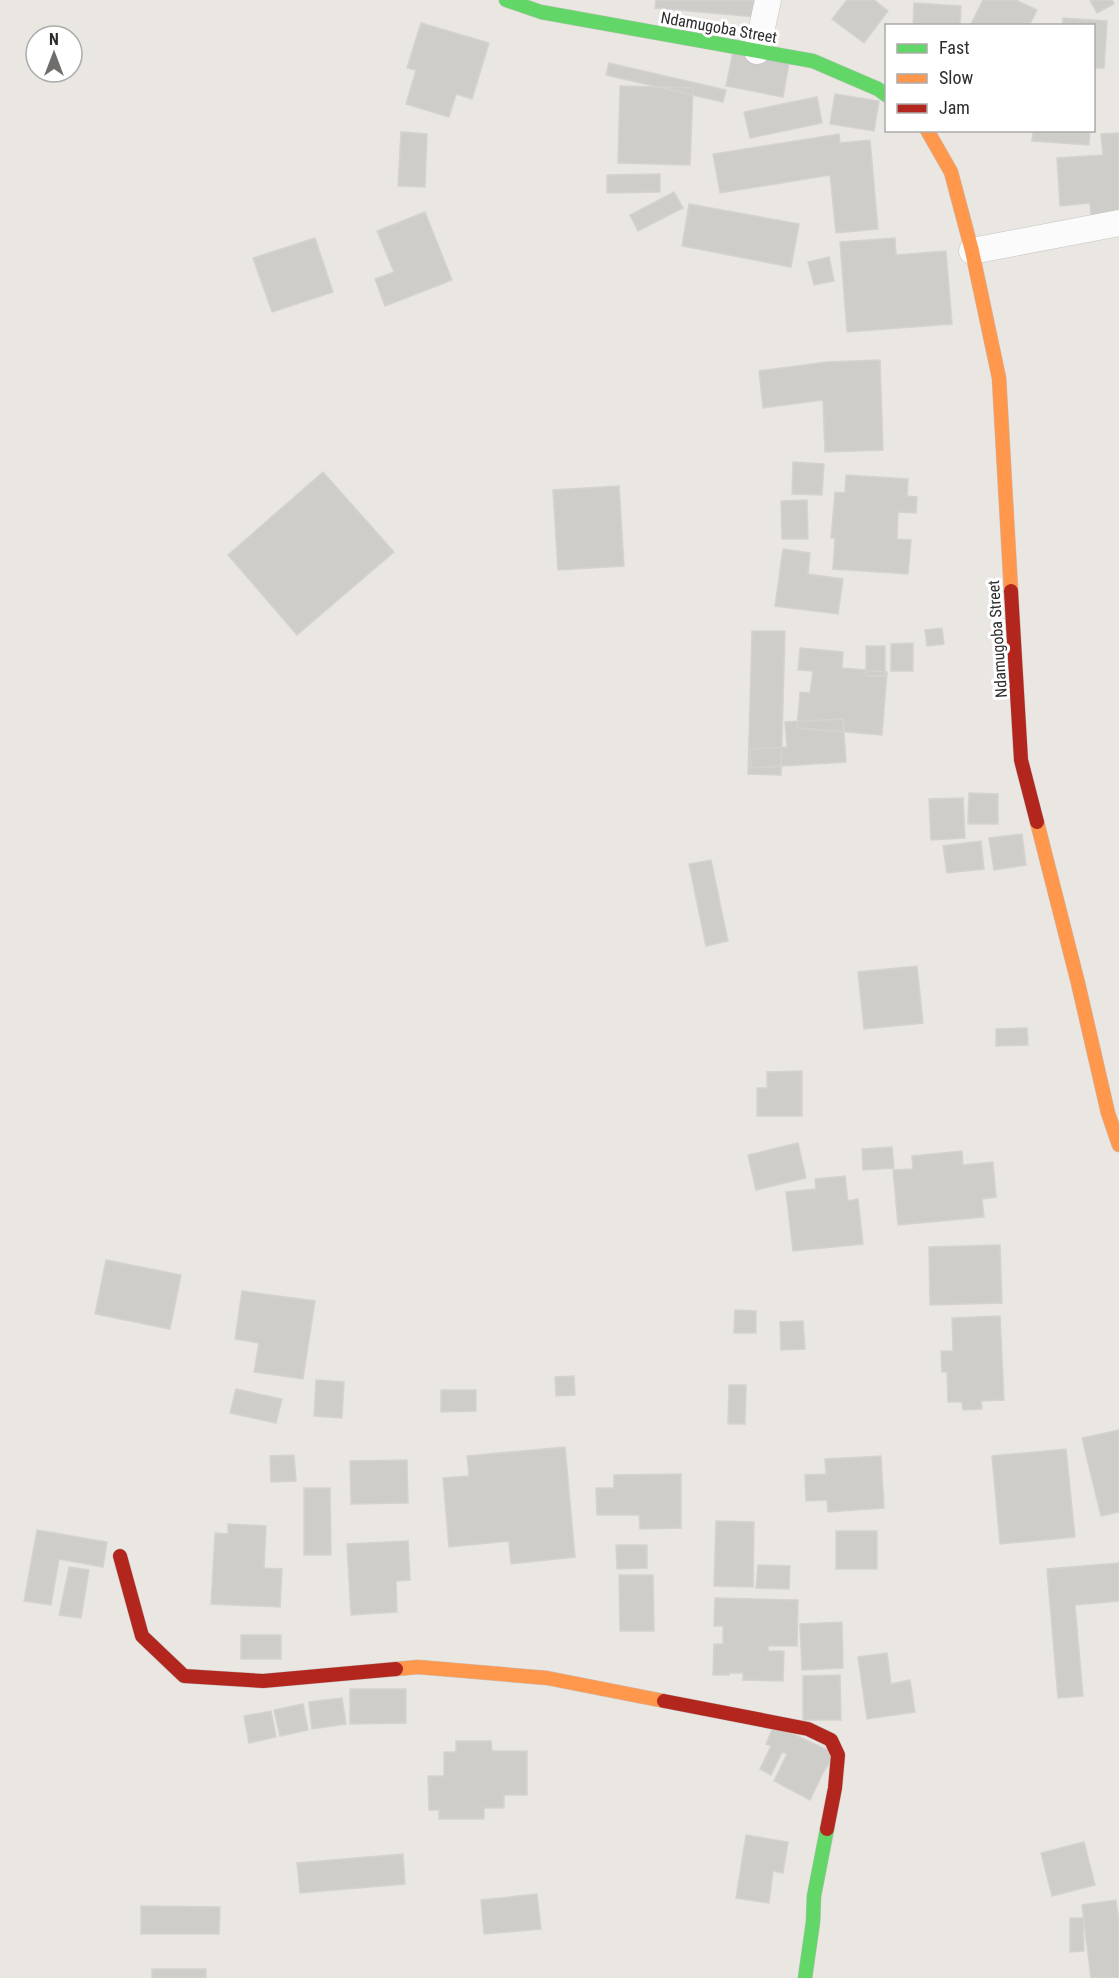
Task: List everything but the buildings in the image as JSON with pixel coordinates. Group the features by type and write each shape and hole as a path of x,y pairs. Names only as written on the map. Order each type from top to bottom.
{"street":[{"name":"Ndamugoba Street","path":"506,0 541,12 813,61 879,89 885,95"},
{"path":"757,51 768,0"},
{"name":"Ndamugoba Street","path":"928,132 951,172 972,251 999,378 1022,760 1108,1113 1119,1145"},
{"path":"972,251 1119,223"},
{"path":"120,1556 142,1636 184,1676 263,1681 418,1667 546,1678 808,1729 831,1740 838,1755 835,1788 814,1896 813,1922 805,1978"}],"traffic: fast":[{"path":"506,0 541,12 813,61 878,89 885,94"},
{"path":"805,1978 813,1922 814,1896 827,1829"}],"traffic: slow":[{"path":"928,132 951,172 972,251 999,378 1011,591"},
{"path":"1037,822 1108,1113 1119,1145"},
{"path":"396,1669 418,1667 547,1678 664,1701"}],"traffic: jam":[{"path":"1011,591 1021,760 1037,822"},
{"path":"120,1556 142,1636 184,1676 263,1681 396,1669"},
{"path":"664,1701 808,1729 831,1740 838,1755 835,1788 827,1829"}]}
